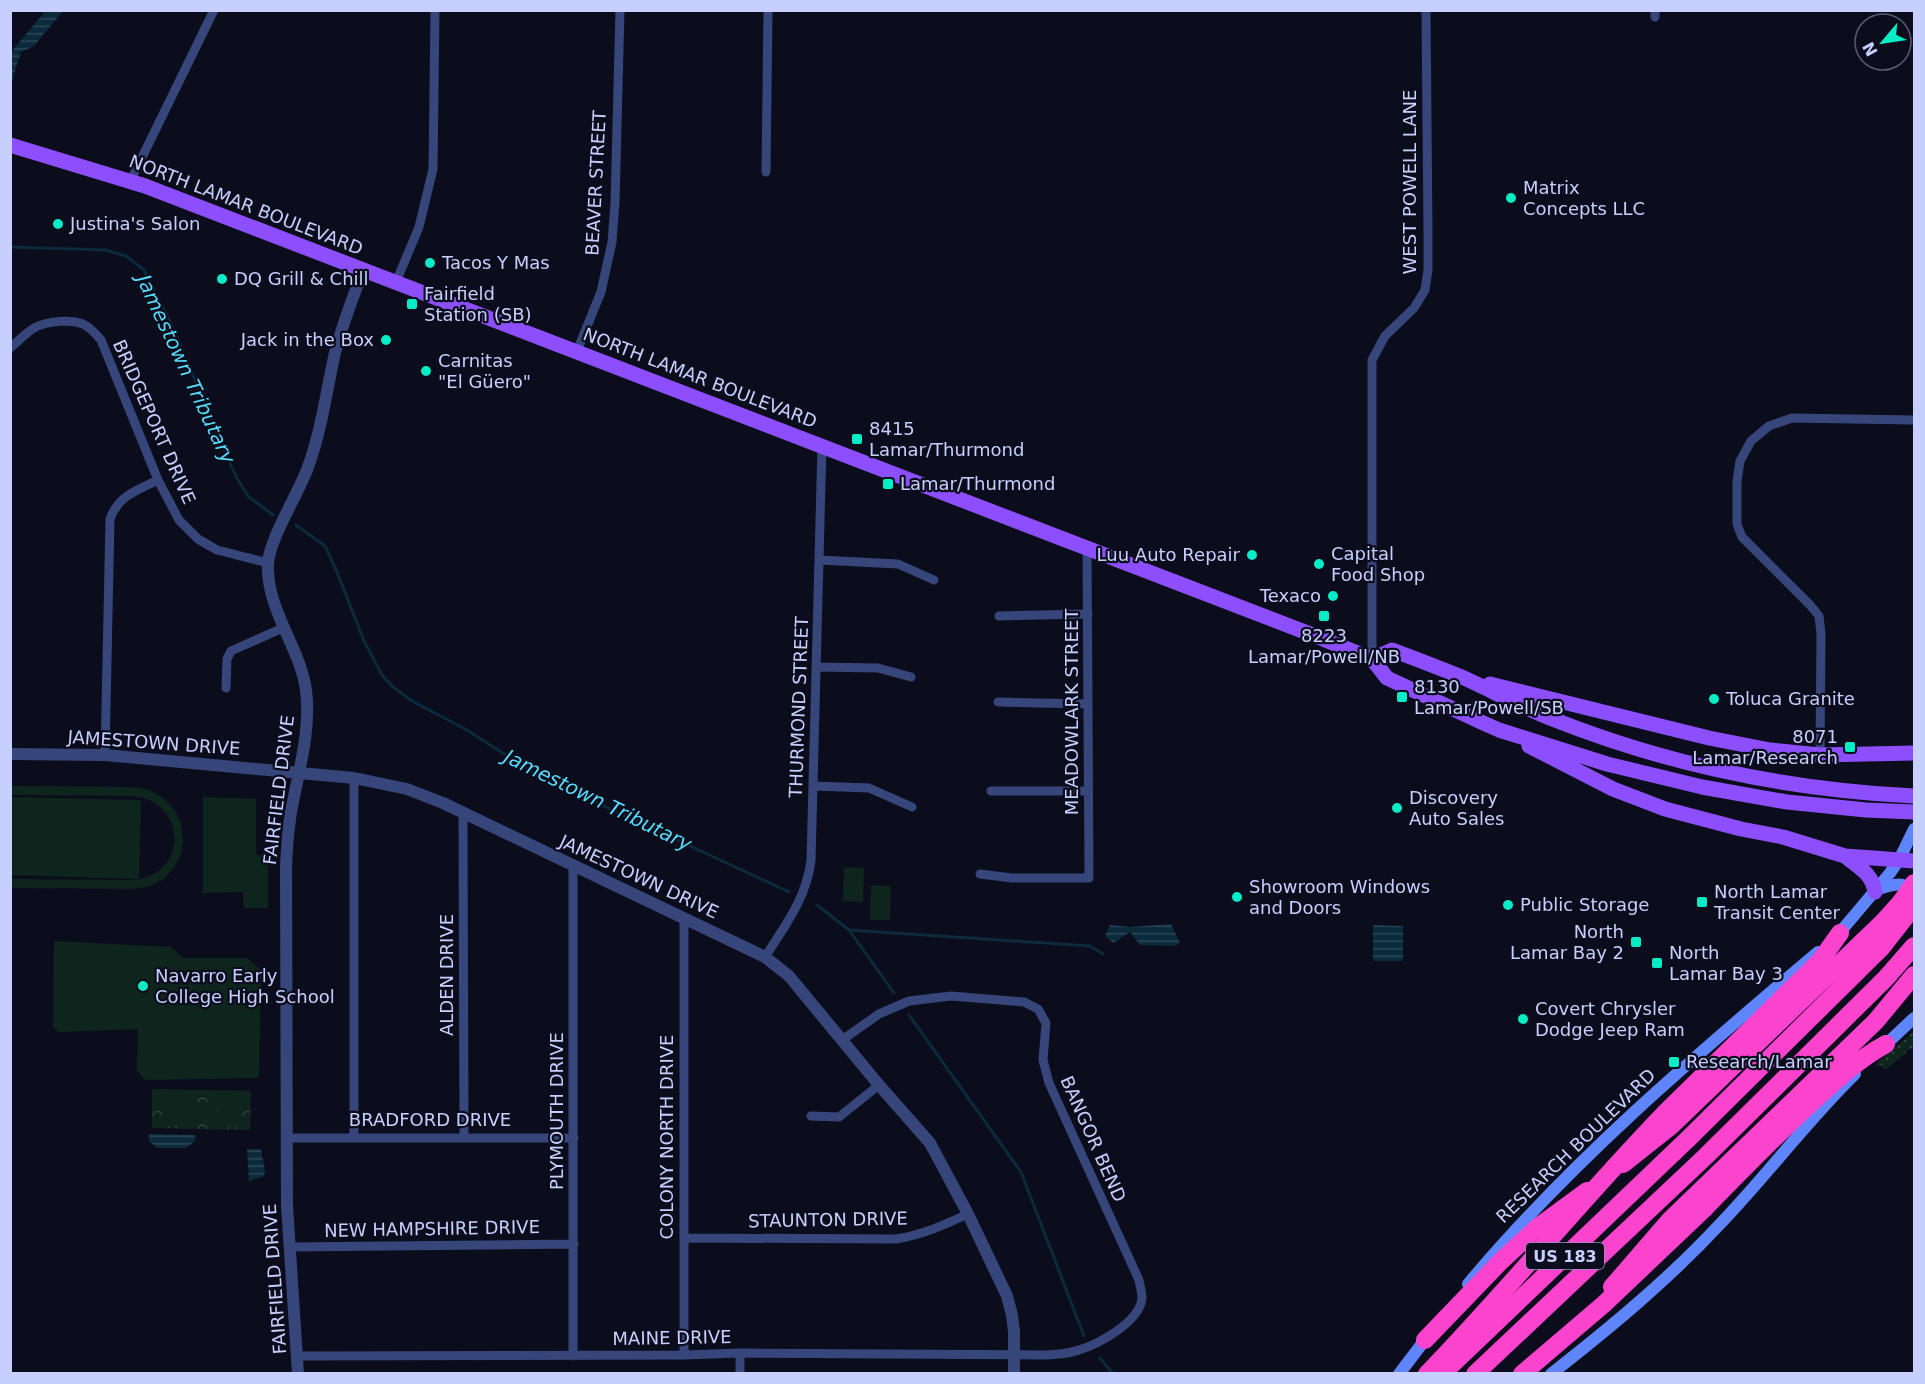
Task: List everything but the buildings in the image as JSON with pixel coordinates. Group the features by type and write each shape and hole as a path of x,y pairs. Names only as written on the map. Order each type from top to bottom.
{"highway":[{"path":"1425,1340 1501,1261 1538,1227 1636,1155 1671,1126 1876,928 1911,902 1914,883"},
{"name":"US 183","path":"1442,1374 1689,1138 1882,947 1911,902"},
{"path":"1427,1374 1536,1256 1603,1179 1665,1113 1820,961 1840,933"},
{"name":"US 183","path":"1475,1374 1706,1156 1886,978 1914,946"},
{"path":"1536,1374 1670,1220 1876,1021 1914,975"},
{"path":"1522,1374 1619,1290 1832,1084 1865,1056 1886,1044"}],"main road":[{"name":"NORTH LAMAR BOULEVARD","path":"10,145 130,182 396,282 1372,658 1387,678 1499,730 1637,772 1732,794 1812,805 1914,812"},
{"path":"1372,658 1392,650 1464,678 1528,710 1616,742 1674,759 1791,783 1914,796"},
{"path":"1464,678 1709,738 1770,750 1820,755 1914,753"},
{"path":"1499,730 1584,775 1642,801 1689,816 1783,837 1845,855 1907,861"},
{"name":"RESEARCH BOULEVARD","path":"1399,1374 1457,1297 1500,1246 1614,1129 1840,933 1876,890 1907,861 1913,833"},
{"path":"1845,855 1869,875 1876,890 1904,884 1911,902"},
{"path":"1551,1374 1593,1341 1687,1258 1744,1198 1839,1090 1914,1018"}],"street":[{"path":"130,182 214,10"},
{"path":"396,282 419,227 433,169 435,10"},
{"name":"BEAVER STREET","path":"576,351 601,291 612,242 620,10"},
{"path":"766,172 768,10"},
{"name":"WEST POWELL LANE","path":"1372,658 1372,360 1384,336 1414,308 1425,290 1428,243 1426,10"},
{"name":"FAIRFIELD DRIVE","path":"298,1374 287,1205 287,850 292,805 301,773 307,720 306,690 299,661 272,595 268,562 309,467 337,345 363,270"},
{"name":"BRIDGEPORT DRIVE","path":"10,348 34,328 51,323 83,324 93,331 101,340 158,480 179,520 198,539 217,550 268,562"},
{"path":"1820,755 1821,634 1818,616 1810,604 1742,537 1737,524 1737,482 1740,461 1751,441 1769,426 1792,418 1914,420"},
{"name":"THURMOND STREET","path":"765,957 793,914 809,876 822,446"},
{"path":"105,755 110,519 115,507 126,496 158,480"},
{"name":"MEADOWLARK STREET","path":"980,874 1012,878 1089,878 1087,547"},
{"path":"820,560 898,564 934,580"},
{"path":"999,616 1088,614"},
{"path":"226,688 227,659 231,651 285,627"},
{"path":"817,667 878,668 911,677"},
{"path":"998,702 1087,704"},
{"name":"JAMESTOWN DRIVE","path":"10,754 105,755 354,778 407,789 464,813 765,957 789,976 930,1143 968,1214 1007,1296 1012,1315 1014,1374"},
{"path":"354,778 354,1136"},
{"path":"813,786 869,788 912,807"},
{"path":"991,791 1088,791"},
{"name":"ALDEN DRIVE","path":"464,813 464,1136"},
{"name":"PLYMOUTH DRIVE","path":"573,867 573,1356"},
{"name":"COLONY NORTH DRIVE","path":"684,918 684,1355"},
{"name":"BANGOR BEND","path":"842,1040 879,1014 909,1001 927,998 951,996 1024,1002 1038,1009 1043,1016 1046,1030 1043,1060 1048,1083 1135,1271 1142,1298 1136,1313 1118,1330 1080,1350 1047,1355"},
{"path":"811,1116 839,1117 879,1085"},
{"name":"BRADFORD DRIVE","path":"287,1138 354,1136 574,1138"},
{"name":"STAUNTON DRIVE","path":"684,1238 896,1239 912,1237 933,1230 968,1214"},
{"name":"NEW HAMPSHIRE DRIVE","path":"290,1247 574,1244"},
{"path":"740,1353 740,1374"},
{"name":"MAINE DRIVE","path":"298,1356 573,1356 740,1353 1047,1355"}],"green space":[{"path":"11,786 133,787 149,790 163,798 174,809 181,823 183,839 181,855 173,869 162,880 148,887 132,889 11,888 11,879 132,880 150,876 164,866 172,854 174,839 172,824 164,811 151,801 133,796 11,795"},
{"path":"11,797 141,800 139,879 11,875"},
{"path":"203,797 256,799 256,855 268,856 268,908 244,908 243,892 203,893"},
{"path":"844,867 864,868 863,902 843,901"},
{"path":"871,885 891,886 890,920 870,920"},
{"path":"54,941 171,947 183,958 247,958 261,970 259,1078 145,1080 137,1071 138,1029 59,1032 53,1027"},
{"path":"1914,1031 1914,1046 1885,1070 1881,1065 1876,1067 1877,1063"},
{"path":"152,1089 251,1091 250,1130 152,1128"},
{"path":"162,1093 193,1093 193,1108 162,1108"},
{"path":"211,1093 242,1094 242,1108 211,1108"},
{"path":"162,1110 193,1111 193,1126 162,1126"},
{"path":"211,1111 242,1112 242,1127 211,1126"}],"water":[{"path":"46,10 63,11 34,46 21,52 11,84 11,52"},
{"path":"1171,924 1180,943 1174,946 1140,945 1130,932 1113,943 1105,936 1110,925 1130,927"},
{"path":"1373,925 1403,926 1403,961 1373,961"},
{"path":"149,1134 195,1135 195,1141 186,1148 157,1148 149,1141"},
{"path":"247,1149 261,1149 265,1171 264,1176 249,1181"}],"waterway":[{"name":"Jamestown Tributary","path":"10,247 106,250 126,256 144,270 171,324 236,477 249,497 273,515"},
{"name":"Jamestown Tributary","path":"296,525 325,546 364,641 382,675 393,687 412,701 467,730 535,774 789,892"},
{"name":"Jamestown Tributary","path":"817,905 849,930 894,993"},
{"path":"849,930 1090,946 1103,954"},
{"name":"Jamestown Tributary","path":"909,1015 1021,1172 1084,1336"},
{"name":"Jamestown Tributary","path":"1100,1358 1113,1374"}],"place":[{"name":"Matrix Concepts LLC","path":"1511,198"},
{"name":"Justina's Salon","path":"58,224"},
{"name":"Tacos Y Mas","path":"430,263"},
{"name":"DQ Grill & Chill","path":"222,279"},
{"name":"Fairfield Station (SB)","path":"412,304"},
{"name":"Jack in the Box","path":"386,340"},
{"name":"Carnitas \"El Güero\"","path":"426,371"},
{"name":"8415 Lamar/Thurmond","path":"857,439"},
{"name":"Lamar/Thurmond","path":"888,484"},
{"name":"Luu Auto Repair","path":"1252,555"},
{"name":"Capital Food Shop","path":"1319,564"},
{"name":"Texaco","path":"1333,596"},
{"name":"8223 Lamar/Powell/NB","path":"1324,616"},
{"name":"8130 Lamar/Powell/SB","path":"1402,697"},
{"name":"Toluca Granite","path":"1714,699"},
{"name":"8071 Lamar/Research","path":"1850,747"},
{"name":"Discovery Auto Sales","path":"1397,808"},
{"name":"Showroom Windows and Doors","path":"1237,897"},
{"name":"North Lamar Transit Center","path":"1702,902"},
{"name":"Public Storage","path":"1508,905"},
{"name":"North Lamar Bay 2","path":"1636,942"},
{"name":"North Lamar Bay 3","path":"1657,963"},
{"name":"Navarro Early College High School","path":"143,986"},
{"name":"Covert Chrysler Dodge Jeep Ram","path":"1523,1019"},
{"name":"Research/Lamar","path":"1674,1062"}]}
